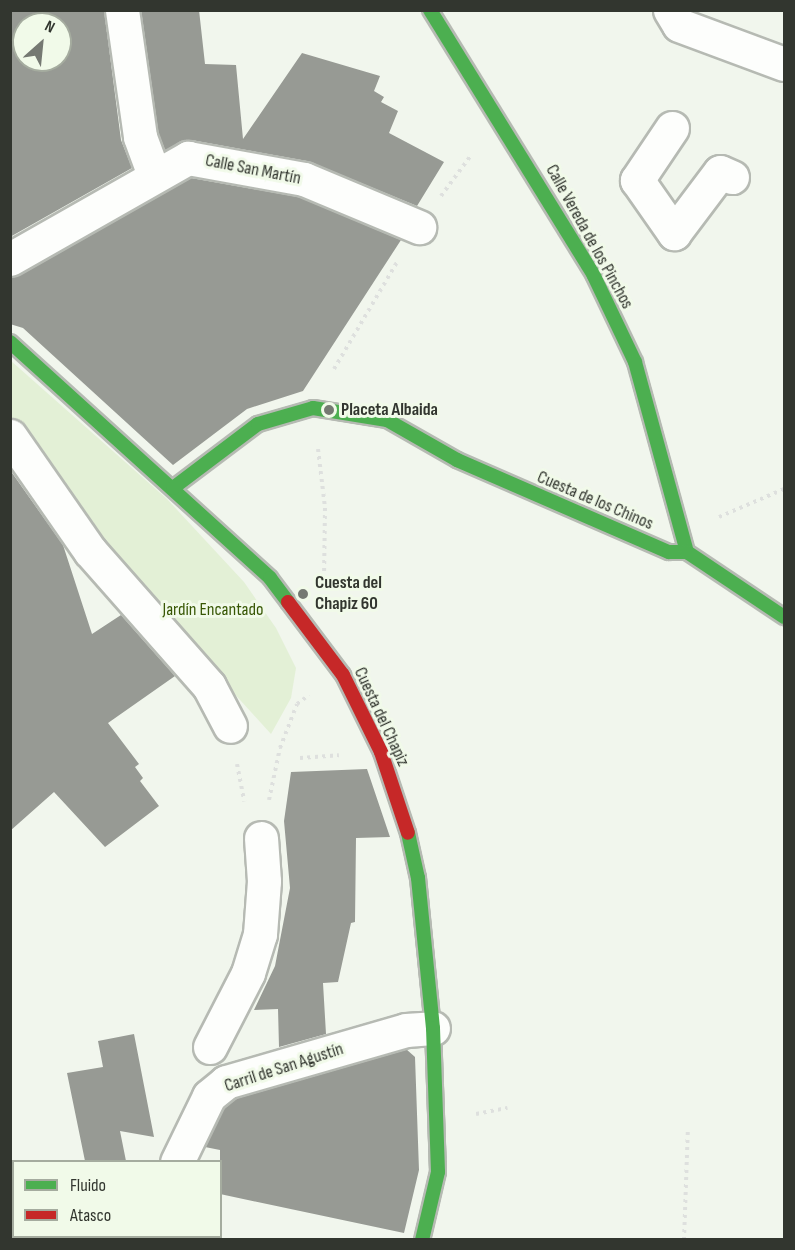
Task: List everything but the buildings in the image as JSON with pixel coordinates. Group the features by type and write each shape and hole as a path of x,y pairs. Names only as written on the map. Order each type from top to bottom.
{"street":[{"path":"122,10 140,137 154,175"},
{"name":"Calle Vereda de los Pinchos","path":"430,10 499,116 594,276 635,362 687,552"},
{"path":"670,10 679,25 784,64"},
{"path":"672,128 638,180 675,233 720,172 732,177"},
{"name":"Calle San Martín","path":"10,259 154,175 188,158 304,179 419,227"},
{"name":"Cuesta del Chapiz","path":"10,342 174,488 270,578 311,628 343,675 381,752 405,819 418,878 433,1028 438,1172 422,1239"},
{"name":"Cuesta de los Chinos","path":"174,488 258,424 313,408 387,420 457,460 669,552 687,552 784,617"},
{"path":"10,436 90,551 209,686 230,726"},
{"path":"210,1047 248,973 260,934 264,881 261,838"},
{"name":"Carril de San Agustín","path":"177,1160 209,1096 226,1083 406,1030 433,1028"}],"path":[{"path":"681,536 784,489"},
{"path":"323,591 325,508"},
{"path":"261,838 280,747 297,704 312,692"},
{"path":"230,726 248,823 261,838"},
{"path":"300,758 345,755"},
{"path":"467,1116 507,1108"},
{"path":"684,1239 688,1128"}],"green space":[{"name":"Jardín Encantado","path":"10,360 167,499 244,582 276,628 296,668 291,698 271,734 95,541 11,421"}],"traffic: fast":[{"path":"430,10 594,276 635,362 687,552"},
{"path":"10,342 270,578 288,602"},
{"path":"173,488 258,424 313,408 387,420 457,460 669,552 687,552 784,617"},
{"path":"408,833 418,878 433,1028 438,1172 422,1240"}],"traffic: jam":[{"path":"288,602 343,675 381,752 408,833"}],"place":[{"name":"Placeta Albaida","path":"329,410"},
{"name":"Cuesta del Chapiz 60","path":"303,594"}]}
